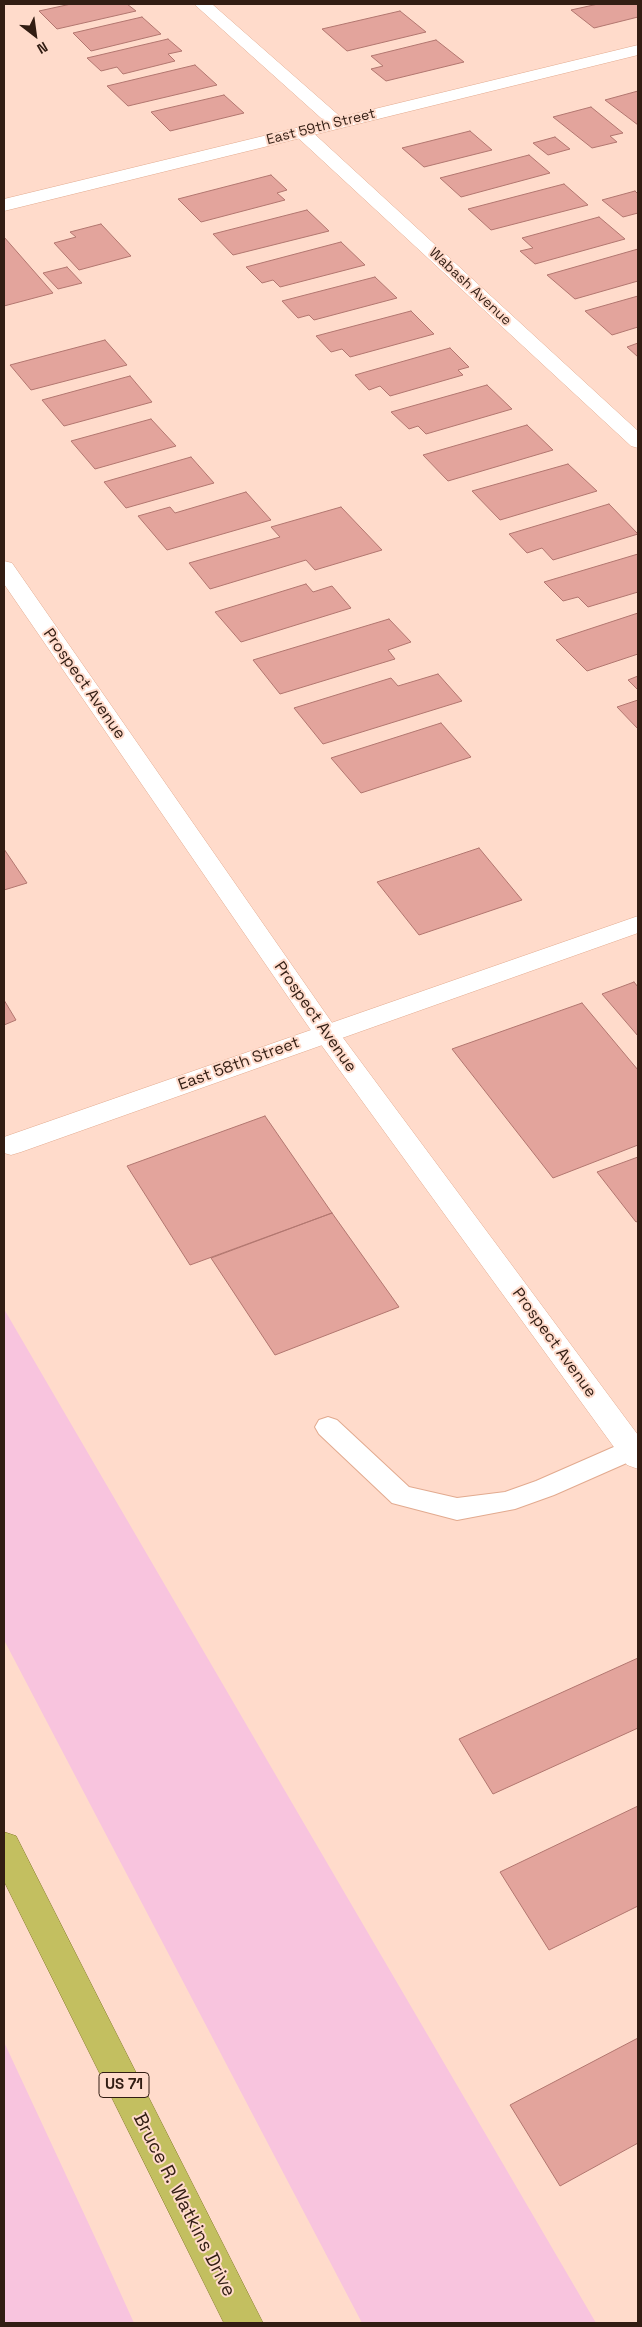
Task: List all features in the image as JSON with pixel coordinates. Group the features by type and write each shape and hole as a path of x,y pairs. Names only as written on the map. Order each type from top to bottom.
{"highway":[{"name":"Bruce R. Watkins Drive","path":"4,1846 244,2323"}],"street":[{"path":"202,4 337,124"},
{"name":"East 59th Street","path":"4,205 638,50"},
{"name":"Wabash Avenue","path":"302,132 638,442"},
{"name":"Prospect Avenue","path":"4,568 326,1033 635,1453"},
{"name":"East 58th Street","path":"11,1145 638,924"}],"lane":[{"path":"328,1426 401,1496 457,1509 506,1502 635,1453"}],"shaded area":[{"path":"4,1309 596,2323 362,2323 4,1640"},
{"path":"4,2042 100,2248 134,2323 4,2323"}],"building":[{"path":"71,4 127,4 136,11 57,29 39,11"},
{"path":"598,4 638,4 638,17 594,28 571,10"},
{"path":"400,11 426,32 347,51 322,29"},
{"path":"142,17 161,34 91,51 73,33"},
{"path":"168,39 182,51 168,54 175,61 123,74 117,67 101,71 87,58"},
{"path":"436,40 464,62 386,81 371,69 383,66 371,56"},
{"path":"195,65 217,85 128,106 107,86"},
{"path":"638,91 638,125 605,100"},
{"path":"224,95 244,113 170,131 151,112"},
{"path":"591,107 623,133 610,136 617,142 592,148 553,117"},
{"path":"470,131 492,150 424,167 402,148"},
{"path":"555,137 570,149 548,155 533,143"},
{"path":"529,155 550,173 461,197 440,178"},
{"path":"271,175 287,190 277,193 285,200 201,222 178,199"},
{"path":"564,184 588,205 491,230 468,209"},
{"path":"635,191 638,194 638,213 623,217 602,200"},
{"path":"307,210 329,231 233,255 213,234"},
{"path":"599,217 625,239 535,264 520,251 533,248 522,238"},
{"path":"101,224 131,256 79,270 54,243 76,237 70,232"},
{"path":"4,237 53,293 4,306"},
{"path":"341,242 365,265 280,287 273,280 262,283 246,267"},
{"path":"638,249 638,281 575,299 547,275"},
{"path":"67,267 82,283 58,289 43,273"},
{"path":"375,277 397,298 314,320 309,315 298,318 282,301"},
{"path":"638,296 638,327 612,335 585,311"},
{"path":"411,311 434,334 350,357 342,349 331,352 316,336"},
{"path":"105,340 127,365 31,390 10,365"},
{"path":"638,343 638,357 627,347"},
{"path":"450,348 469,367 458,370 463,375 390,396 380,386 369,390 355,375"},
{"path":"130,376 152,402 64,426 42,400"},
{"path":"487,385 512,409 426,434 418,426 409,429 391,412"},
{"path":"151,419 176,446 95,469 71,441"},
{"path":"527,425 553,450 448,481 423,455"},
{"path":"191,457 214,483 126,508 104,482"},
{"path":"568,464 597,491 500,520 472,491"},
{"path":"246,492 271,520 167,550 138,516 170,507 175,513"},
{"path":"609,504 638,534 553,560 542,548 527,553 509,534"},
{"path":"341,507 382,550 315,570 306,560 210,589 189,563 280,537 271,527"},
{"path":"638,554 638,592 588,607 578,597 563,601 544,582"},
{"path":"306,584 313,592 332,586 351,608 241,642 215,612"},
{"path":"638,613 638,654 587,671 556,640"},
{"path":"389,619 411,642 388,650 395,659 280,694 253,660"},
{"path":"438,674 462,701 323,744 294,708 391,678 398,686"},
{"path":"638,676 638,690 628,680"},
{"path":"638,700 638,729 617,707"},
{"path":"441,723 471,757 361,793 331,758"},
{"path":"479,848 522,900 419,935 377,882"},
{"path":"4,849 27,883 4,890"},
{"path":"634,982 638,987 638,1036 602,994"},
{"path":"4,1000 16,1020 4,1025"},
{"path":"582,1003 638,1070 638,1145 553,1178 452,1049"},
{"path":"265,1116 332,1213 190,1265 127,1166"},
{"path":"638,1157 638,1221 636,1222 597,1172"},
{"path":"332,1213 399,1307 275,1355 211,1258"},
{"path":"638,1658 638,1728 493,1794 459,1739"},
{"path":"638,1806 638,1906 549,1950 500,1872"},
{"path":"638,2038 638,2143 560,2186 510,2105"}]}
